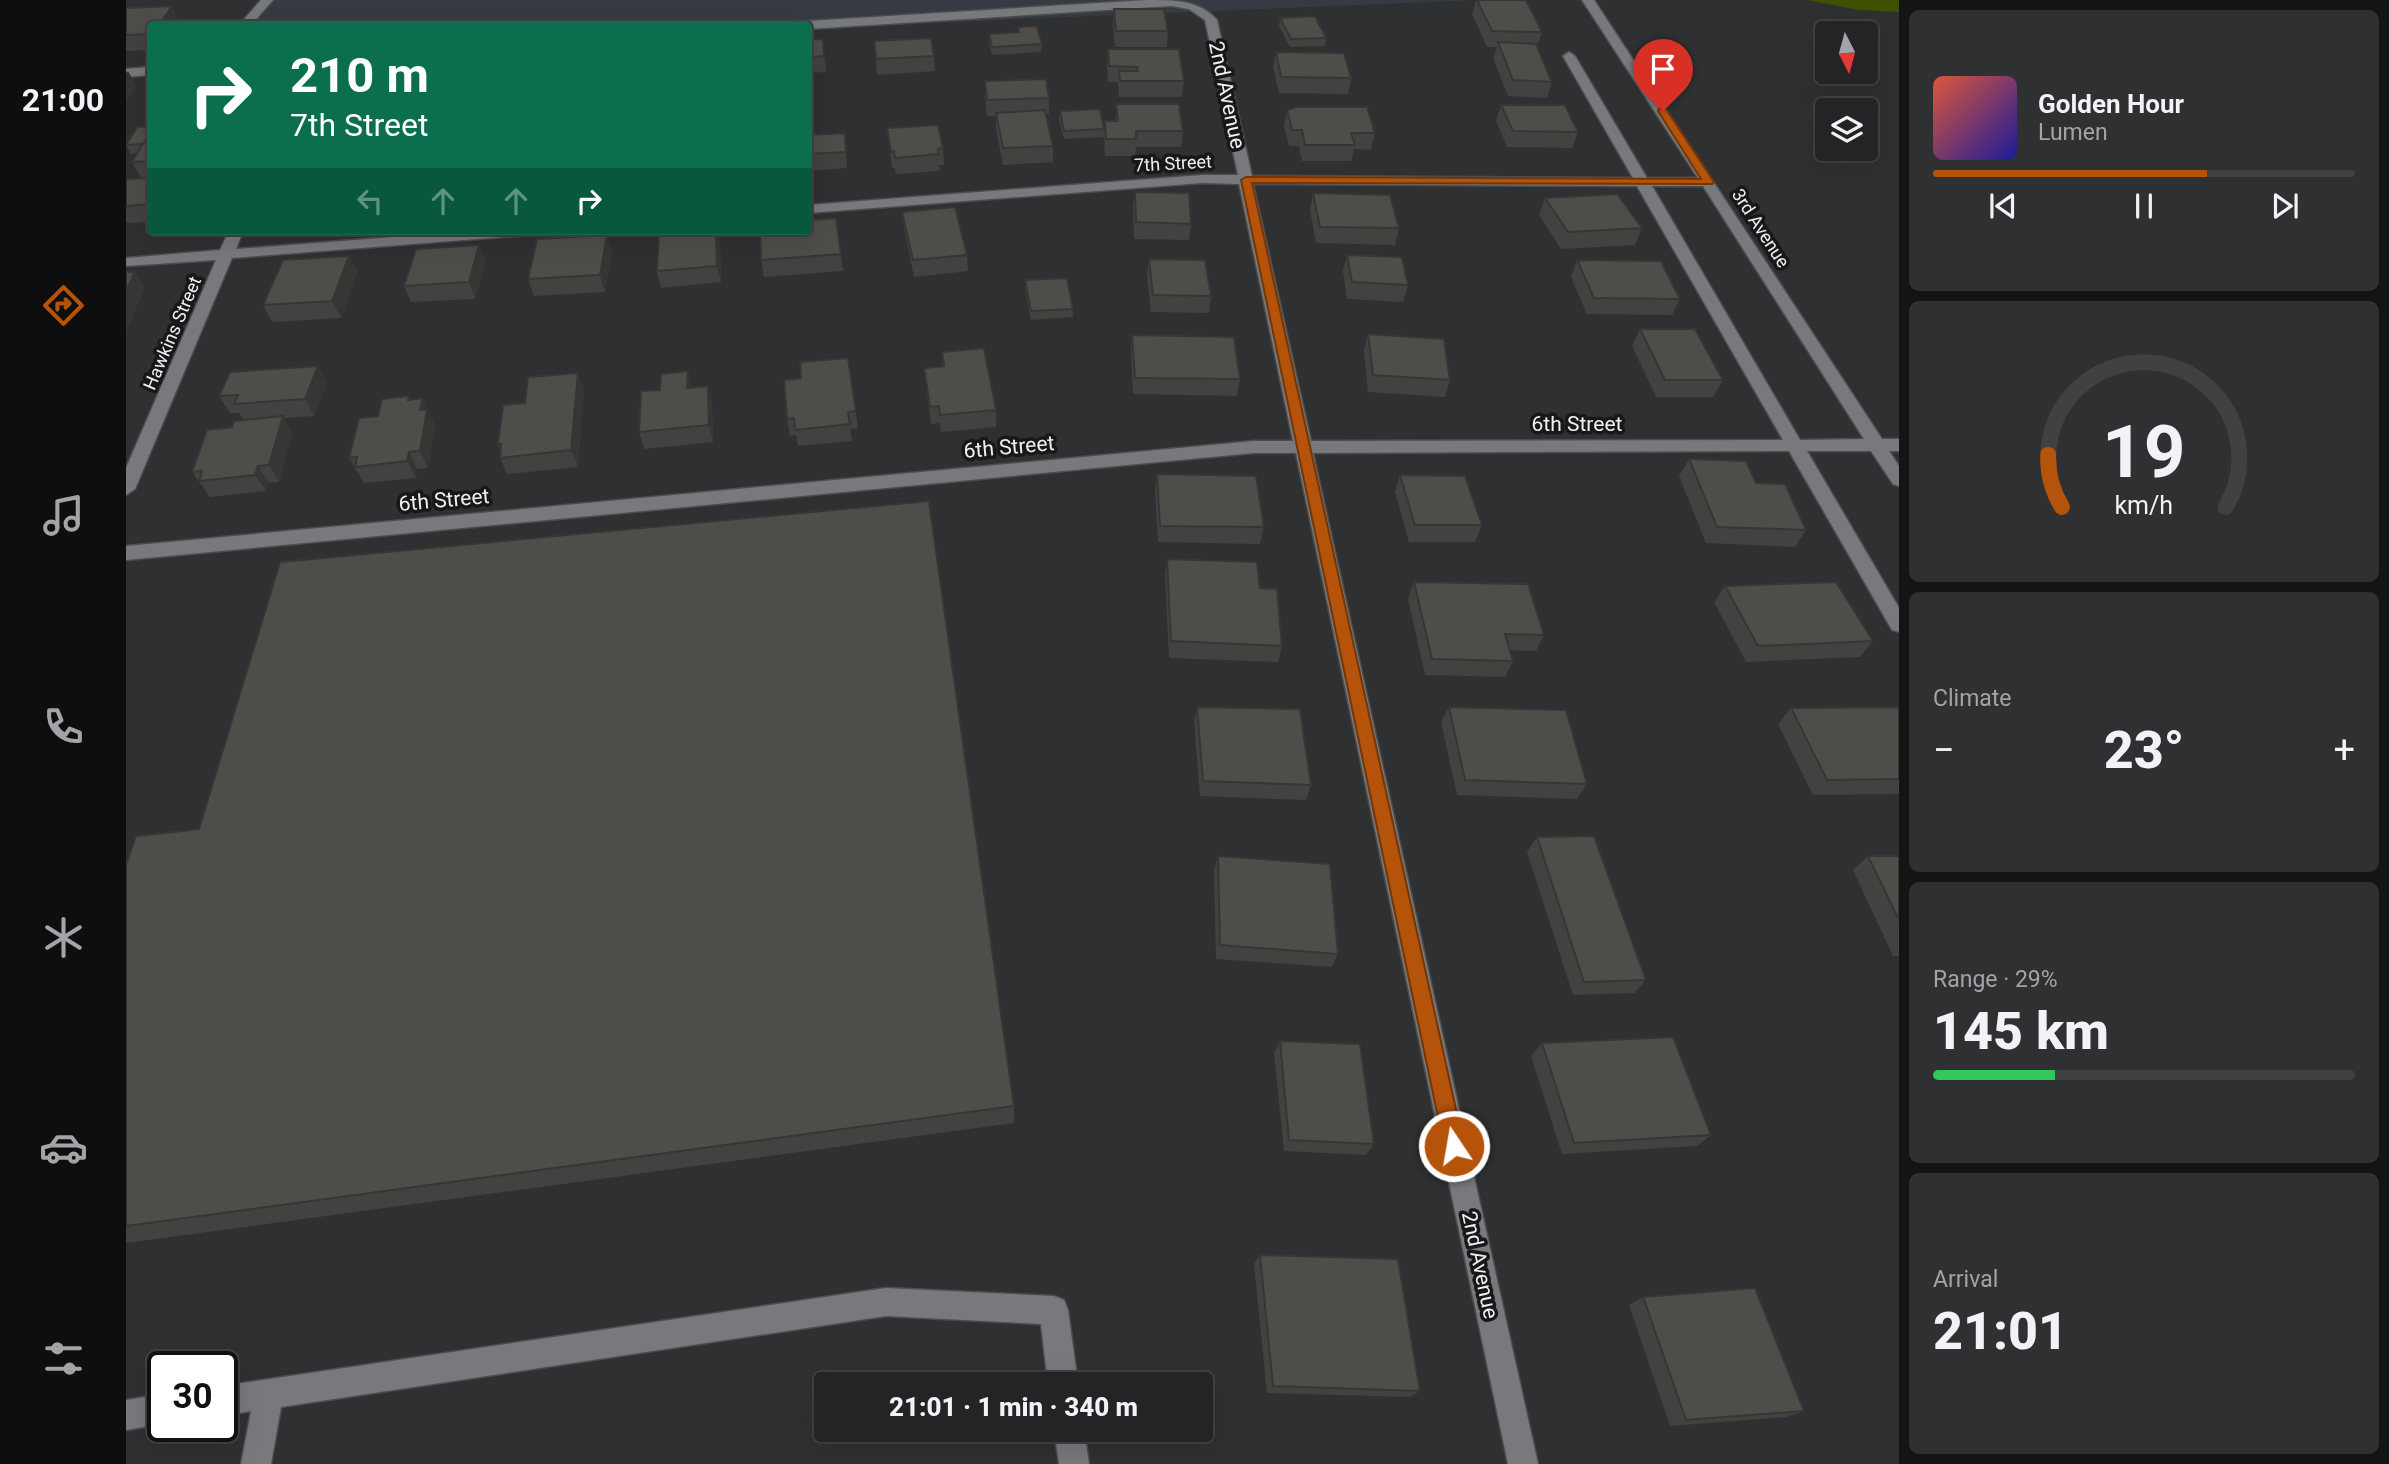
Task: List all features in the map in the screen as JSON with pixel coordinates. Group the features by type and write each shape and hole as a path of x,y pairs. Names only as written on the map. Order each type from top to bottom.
{"street":[{"path":"249,21 267,0"},
{"name":"3rd Avenue","path":"1588,0 1899,480"},
{"name":"2nd Avenue","path":"812,25 1154,3 1195,6 1205,11 1211,20 1523,1464"},
{"path":"1569,56 1899,625"},
{"path":"126,73 147,71"},
{"name":"7th Street","path":"812,209 1202,179 1708,182"},
{"name":"Hawkins Street","path":"126,489 234,235"},
{"path":"126,262 478,235"},
{"name":"6th Street","path":"126,553 1254,447 1899,445"},
{"path":"238,1399 886,1302 1054,1310 1062,1372"},
{"path":"256,1464 269,1394"},
{"path":"126,1415 147,1412"},
{"path":"1071,1442 1074,1464"}],"shaded area":[{"path":"267,0 1477,0 812,28 812,21 257,21"}],"green space":[{"path":"1807,0 1899,0 1899,12 1859,10"}],"building":[{"path":"1477,0 1526,0 1542,32 1492,31"},
{"path":"172,6 162,21 147,21 147,34 126,35 126,8"},
{"path":"1114,9 1164,9 1168,31 1116,31"},
{"path":"1315,16 1326,38 1291,39 1280,18"},
{"path":"1037,26 1042,44 992,47 989,34 1019,32 1018,27"},
{"path":"931,38 934,56 876,59 874,41"},
{"path":"823,39 824,56 812,57 812,40"},
{"path":"1498,42 1536,44 1552,82 1513,80"},
{"path":"1108,49 1179,49 1184,81 1120,81 1119,71 1138,71 1137,67 1109,66"},
{"path":"1276,52 1344,53 1351,78 1281,77"},
{"path":"1046,79 1049,98 987,100 985,81"},
{"path":"1116,104 1179,104 1183,131 1136,131 1136,139 1106,139 1105,121 1118,121"},
{"path":"1501,105 1565,105 1578,132 1513,131"},
{"path":"1296,107 1367,107 1375,133 1351,133 1355,145 1305,145 1302,130 1292,130 1287,110"},
{"path":"1100,109 1104,129 1064,131 1060,111"},
{"path":"1045,110 1053,146 1003,148 996,113"},
{"path":"938,125 943,148 938,149 939,154 895,158 894,151 891,152 887,128"},
{"path":"147,126 147,139 143,144 126,145 137,127"},
{"path":"845,133 846,152 812,154 812,135"},
{"path":"146,139 147,139 147,161 132,162"},
{"path":"147,178 147,204 126,206 126,179"},
{"path":"1135,192 1189,193 1191,224 1136,222"},
{"path":"1313,193 1390,195 1399,228 1320,227"},
{"path":"1617,194 1642,228 1568,232 1545,198"},
{"path":"955,207 967,255 913,260 902,212"},
{"path":"836,218 841,254 761,260 760,235 812,235 812,220"},
{"path":"607,235 600,275 528,279 537,239"},
{"path":"659,235 716,235 717,266 657,271"},
{"path":"479,245 469,282 404,286 416,249"},
{"path":"1347,255 1402,257 1408,285 1352,282"},
{"path":"349,256 332,301 263,305 283,260"},
{"path":"1149,259 1205,260 1211,296 1153,295"},
{"path":"1577,260 1661,261 1680,299 1594,298"},
{"path":"126,272 135,272 126,291"},
{"path":"1067,278 1073,309 1031,311 1025,280"},
{"path":"1640,329 1695,329 1723,380 1665,380"},
{"path":"1368,334 1444,339 1450,380 1373,375"},
{"path":"1132,335 1234,337 1240,379 1135,378"},
{"path":"984,348 996,410 940,415 939,406 930,407 924,368 944,366 942,352"},
{"path":"848,358 856,411 848,412 850,424 795,430 794,418 787,419 784,380 801,378 800,362"},
{"path":"318,366 305,399 234,404 238,395 219,396 230,372"},
{"path":"688,371 687,388 708,386 709,425 639,432 641,391 660,390 661,374"},
{"path":"578,373 571,450 500,458 501,444 498,444 503,405 525,403 528,377"},
{"path":"409,396 408,400 423,398 420,410 427,409 420,451 409,452 407,461 355,467 357,457 349,458 359,418 378,416 382,399"},
{"path":"283,416 269,465 258,466 255,475 199,481 202,471 192,472 207,430 232,427 234,421"},
{"path":"1689,459 1746,461 1756,483 1785,484 1806,530 1717,527"},
{"path":"1157,474 1256,476 1264,527 1160,526"},
{"path":"1400,475 1465,476 1482,525 1415,525"},
{"path":"929,501 1014,1106 126,1226 126,865 136,836 199,829 280,562"},
{"path":"1167,559 1257,562 1260,588 1277,589 1282,646 1171,641"},
{"path":"1414,582 1528,584 1544,635 1505,634 1513,661 1432,659"},
{"path":"1836,582 1873,641 1758,646 1725,586"},
{"path":"1197,707 1300,709 1311,785 1203,781"},
{"path":"1449,707 1566,710 1587,784 1465,780"},
{"path":"1899,707 1899,779 1827,780 1791,708"},
{"path":"1594,836 1646,980 1584,982 1537,837"},
{"path":"1218,856 1330,864 1338,954 1220,945"},
{"path":"1868,856 1899,856 1899,920"},
{"path":"1673,1037 1711,1135 1574,1143 1542,1043"},
{"path":"1280,1041 1360,1044 1374,1144 1289,1140"},
{"path":"1260,1255 1398,1259 1420,1391 1273,1386"},
{"path":"1755,1288 1804,1411 1686,1420 1643,1297"}],"route":[{"path":"1454,1146 1246,180 1708,182 1663,111"}]}
